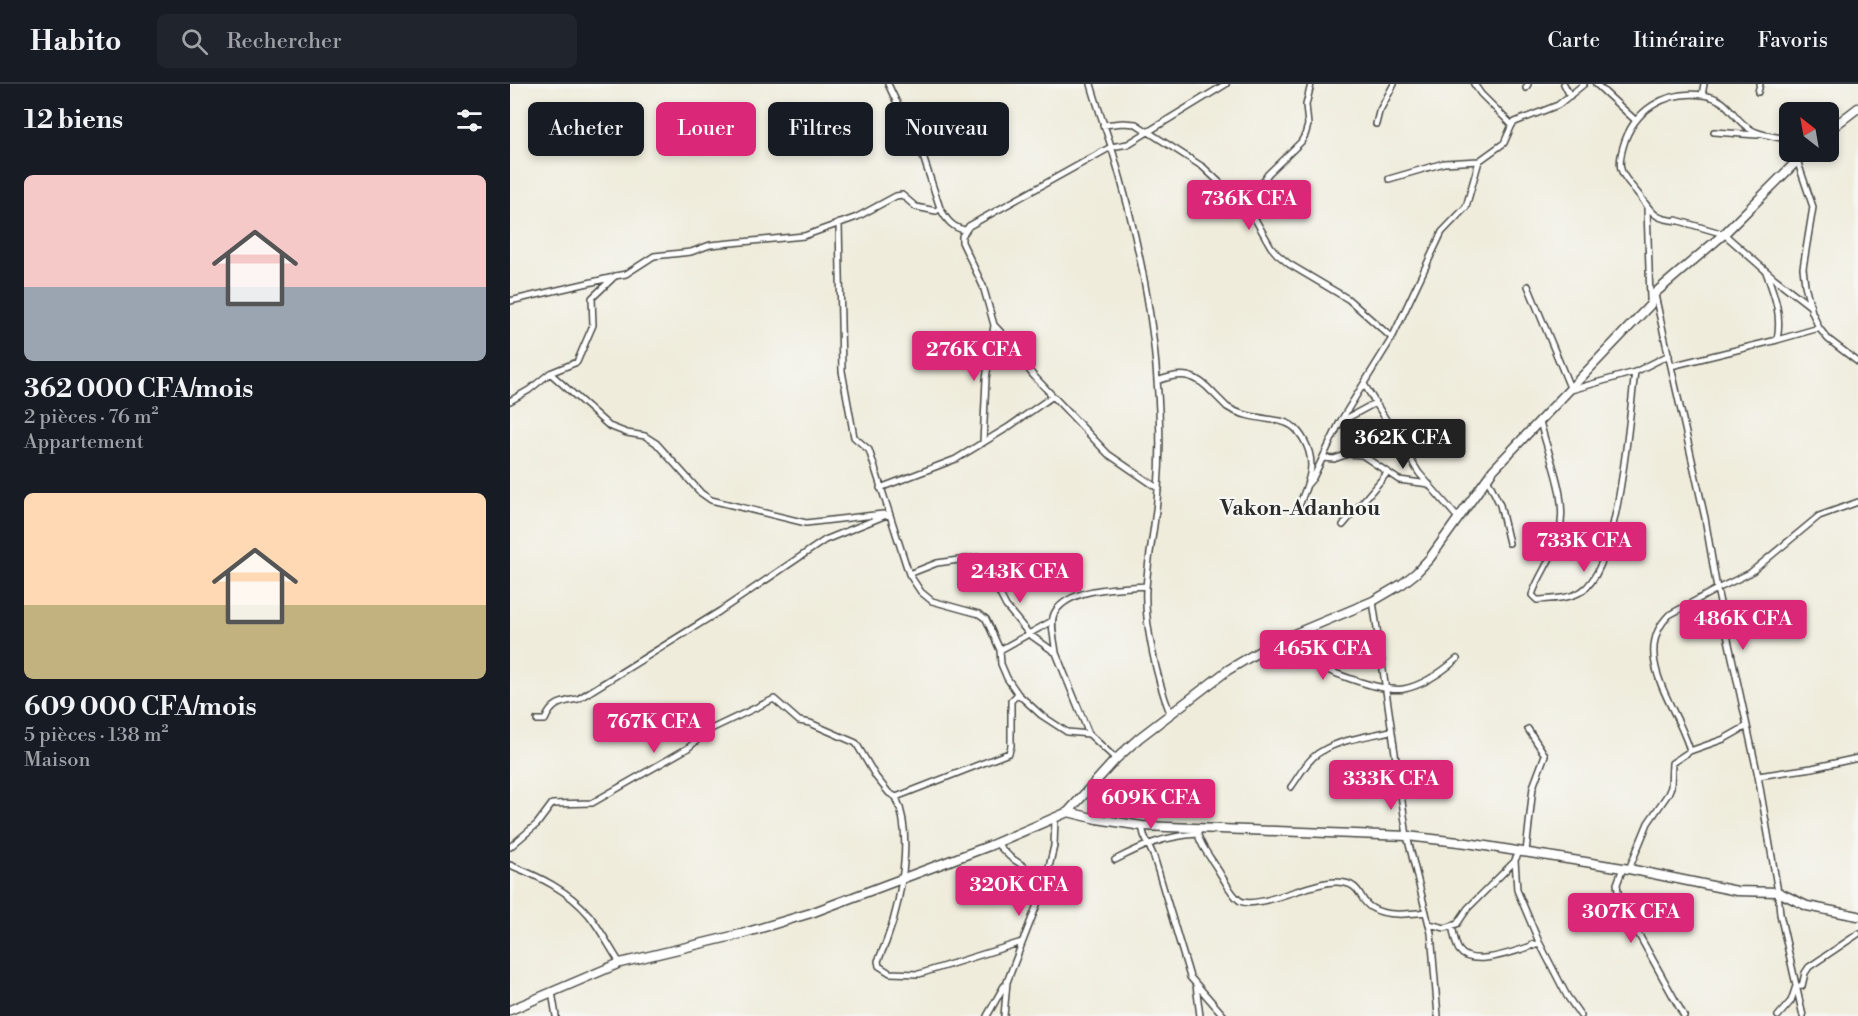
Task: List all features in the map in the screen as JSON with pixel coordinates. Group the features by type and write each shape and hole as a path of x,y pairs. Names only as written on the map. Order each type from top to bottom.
{"main road":[{"path":"1839,123 1858,108"},
{"path":"510,1010 620,963 773,925 901,880 1068,812 1116,759 1170,713 1228,670 1255,653 1296,633 1372,601 1416,573 1430,558 1487,478 1650,305 1655,293 1724,234 1795,162"},
{"path":"1068,812 1097,819 1197,831 1407,837 1467,843 1626,868 1737,891 1778,892 1807,906 1858,916"}],"street":[{"path":"888,84 896,101 912,123 940,208 952,225 965,230"},
{"path":"1091,84 1111,147 1146,292 1157,381 1158,489 1146,586 1149,631 1161,687 1170,713"},
{"path":"983,442 986,379 994,325 983,286 962,242 965,230 1111,147 1128,144 1226,84"},
{"path":"1246,207 1268,174 1301,142 1305,135 1308,125 1306,105 1311,84"},
{"path":"1376,124 1379,112 1394,84"},
{"path":"1474,84 1512,125"},
{"path":"1564,84 1570,96"},
{"path":"1389,179 1444,163 1479,160 1504,143 1512,125 1558,105 1584,84"},
{"path":"1596,84 1635,120"},
{"path":"1702,95 1704,84"},
{"path":"1758,92 1760,84"},
{"path":"1777,136 1750,129 1727,105 1702,95 1689,94 1670,98 1647,109 1635,120 1624,142 1620,166 1623,175 1647,208 1678,221 1724,234 1810,306"},
{"path":"1103,125 1136,124 1201,165 1251,212 1277,254 1289,264 1348,299 1392,338"},
{"path":"1714,132 1777,136"},
{"path":"1307,485 1313,478 1340,422 1392,338 1442,232 1466,207 1479,160"},
{"path":"1798,162 1813,207 1803,268 1810,306 1819,328 1828,339 1858,362"},
{"path":"510,300 626,274 654,256 691,252 710,245 804,236 857,217 896,196 902,195 916,207 936,211 940,208"},
{"path":"1647,208 1650,305"},
{"path":"839,223 842,371 854,437 869,450 909,574 921,592 932,601 979,614 986,620 1000,650 1001,664 1007,678 1018,694 1041,715 1067,732 1089,734"},
{"path":"1766,271 1778,307 1777,340"},
{"path":"510,401 529,390 550,373 577,362 593,325 592,298 615,276"},
{"path":"1528,286 1571,390 1635,372 1669,356"},
{"path":"1655,293 1748,726 1780,914 1803,1016"},
{"path":"994,325 1010,342 1032,374 1108,454 1158,489"},
{"path":"1671,366 1819,328"},
{"path":"1540,421 1561,501 1562,516 1554,552 1532,595 1537,600 1561,598 1582,591 1592,582 1606,554 1622,470 1635,372"},
{"path":"550,373 609,426 645,436 656,443 701,493 711,500 806,523 889,513"},
{"path":"1157,381 1171,375 1186,375 1198,379 1227,406 1246,416 1292,425 1300,433 1312,460 1307,485 1299,506"},
{"path":"1364,384 1419,473 1458,518"},
{"path":"880,488 945,465 1053,396"},
{"path":"1340,422 1375,403"},
{"path":"1323,458 1334,459 1348,454 1362,455 1399,480 1429,484"},
{"path":"1343,525 1388,472"},
{"path":"1487,478 1500,505 1509,543"},
{"path":"1690,751 1682,727 1663,690 1656,667 1655,636 1663,621 1669,615 1750,573 1820,516 1858,502"},
{"path":"537,720 545,720 550,709 562,702 578,699 692,629 825,540 889,513"},
{"path":"909,574 937,563 981,557 1006,606 1029,634 1056,653"},
{"path":"1116,759 1089,734 1056,653 1052,621 1055,612 1076,596 1096,589 1146,586"},
{"path":"1372,601 1407,837 1429,924 1438,1016"},
{"path":"1000,650 1052,621"},
{"path":"1296,633 1301,650 1306,657 1332,673 1384,686 1404,689 1429,680 1457,659"},
{"path":"896,797 1009,753 1011,701 1018,694"},
{"path":"510,847 537,824 552,804 592,803 688,748 709,730 774,699 799,721 810,723 855,742 876,777 889,793 896,797 901,809 904,854 898,899 878,961 883,970 890,973 919,974 1022,942"},
{"path":"1684,1016 1619,899 1617,884 1648,823 1668,794 1671,787 1672,763 1690,751 1724,739 1748,726"},
{"path":"1429,924 1439,927 1457,924 1468,908 1523,851 1533,787 1545,755 1528,729"},
{"path":"1291,787 1312,759 1322,751 1348,741 1391,731"},
{"path":"1758,776 1858,758"},
{"path":"987,1016 1007,982 1046,881 1054,846 1055,819"},
{"path":"1142,825 1154,857 1190,977 1224,1016"},
{"path":"1115,860 1148,844 1197,831 1237,899 1244,904 1266,901 1335,881 1356,888 1372,909 1393,914 1426,912"},
{"path":"996,843 1018,863 1046,881"},
{"path":"1515,860 1517,890 1539,942 1567,996 1581,1016"},
{"path":"510,865 543,879 568,895 589,915 620,963"},
{"path":"1452,926 1459,950 1468,957 1484,959 1533,944 1534,946 1539,942"},
{"path":"1796,987 1802,986 1809,967 1858,934"},
{"path":"1004,1016 1007,982"},
{"path":"1196,985 1200,1016"},
{"path":"1778,1016 1791,1001 1796,987"},
{"path":"552,992 556,1016"}],"district":[{"name":"Vakon-Adanhou","path":"1300,508"}]}
